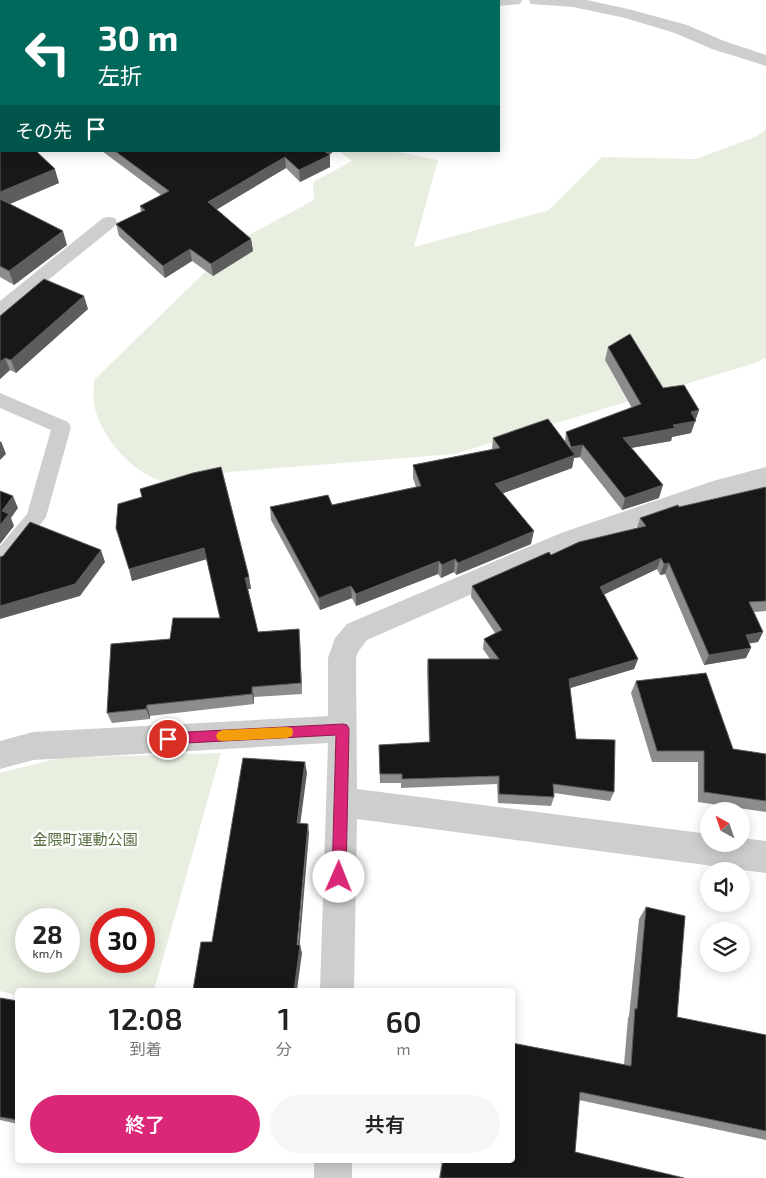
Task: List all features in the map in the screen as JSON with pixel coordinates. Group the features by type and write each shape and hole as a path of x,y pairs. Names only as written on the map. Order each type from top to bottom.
{"street":[{"path":"500,1 514,0"},
{"path":"537,0 573,2 628,14 681,29 718,45 766,61"},
{"path":"337,988 343,729 342,658 345,647 357,632 570,540 713,491 766,477"},
{"path":"0,755 33,746 343,729"},
{"path":"341,802 766,857"},
{"path":"333,1163 333,1178"}],"lane":[{"path":"0,310 109,222"},
{"path":"0,400 61,427 36,517 0,560"}],"green space":[{"path":"766,130 766,358 755,363 454,454 229,472 199,480 176,483 156,479 132,464 111,441 97,415 94,400 94,380 236,242 314,200 313,182 352,161 340,152 398,152 438,160 414,247 549,210 602,157 696,159 755,137"},
{"name":"金隈町運動公園","path":"221,753 155,988 15,988 15,995 0,991 0,773 59,758"}],"building":[{"path":"0,152 37,152 55,169 0,192"},
{"path":"116,152 326,152 330,155 299,170 285,157 208,202 251,239 211,264 190,249 163,266 116,224 145,210 140,206 169,191"},
{"path":"0,199 63,231 9,271 0,266"},
{"path":"44,279 84,296 11,360 5,358 0,362 0,316"},
{"path":"630,334 663,388 684,385 699,410 691,412 696,421 673,425 675,428 623,438 663,485 625,498 583,445 571,447 566,432 641,404 608,347"},
{"path":"548,419 575,455 495,484 534,531 458,563 455,559 442,565 439,561 356,594 351,586 319,598 270,507 328,495 332,505 421,486 413,465 500,448 493,438"},
{"path":"221,467 249,577 245,578 258,632 299,629 301,683 252,687 252,694 147,705 146,709 107,713 111,644 170,639 173,618 220,618 204,548 129,569 116,528 118,504 142,497 140,489 193,473"},
{"path":"766,487 766,601 749,602 763,632 746,635 751,648 709,655 669,563 664,564 661,558 600,587 638,659 569,679 576,739 615,740 614,792 553,784 554,797 499,794 499,776 402,779 402,774 380,774 379,745 430,742 428,659 499,659 484,639 502,630 472,586 549,552 551,555 579,542 646,526 640,518 678,505 679,507"},
{"path":"0,491 13,496 2,511 9,514 0,525"},
{"path":"30,522 101,550 75,584 0,606 0,557 3,556"},
{"path":"706,673 733,749 766,754 766,801 704,792 704,751 657,751 636,681"},
{"path":"243,758 305,762 297,823 308,824 297,945 300,945 294,988 193,988 201,942 212,942"},
{"path":"646,907 685,916 677,1017 766,1035 766,1131 580,1092 575,1152 684,1178 440,1178 442,1163 515,1163 515,1044 631,1066 635,1008 637,1009"},
{"path":"0,998 15,1000 15,1120 0,1117"}],"slow traffic":[{"path":"223,736 287,732"}],"route":[{"path":"168,739 343,729 339,877"}]}
